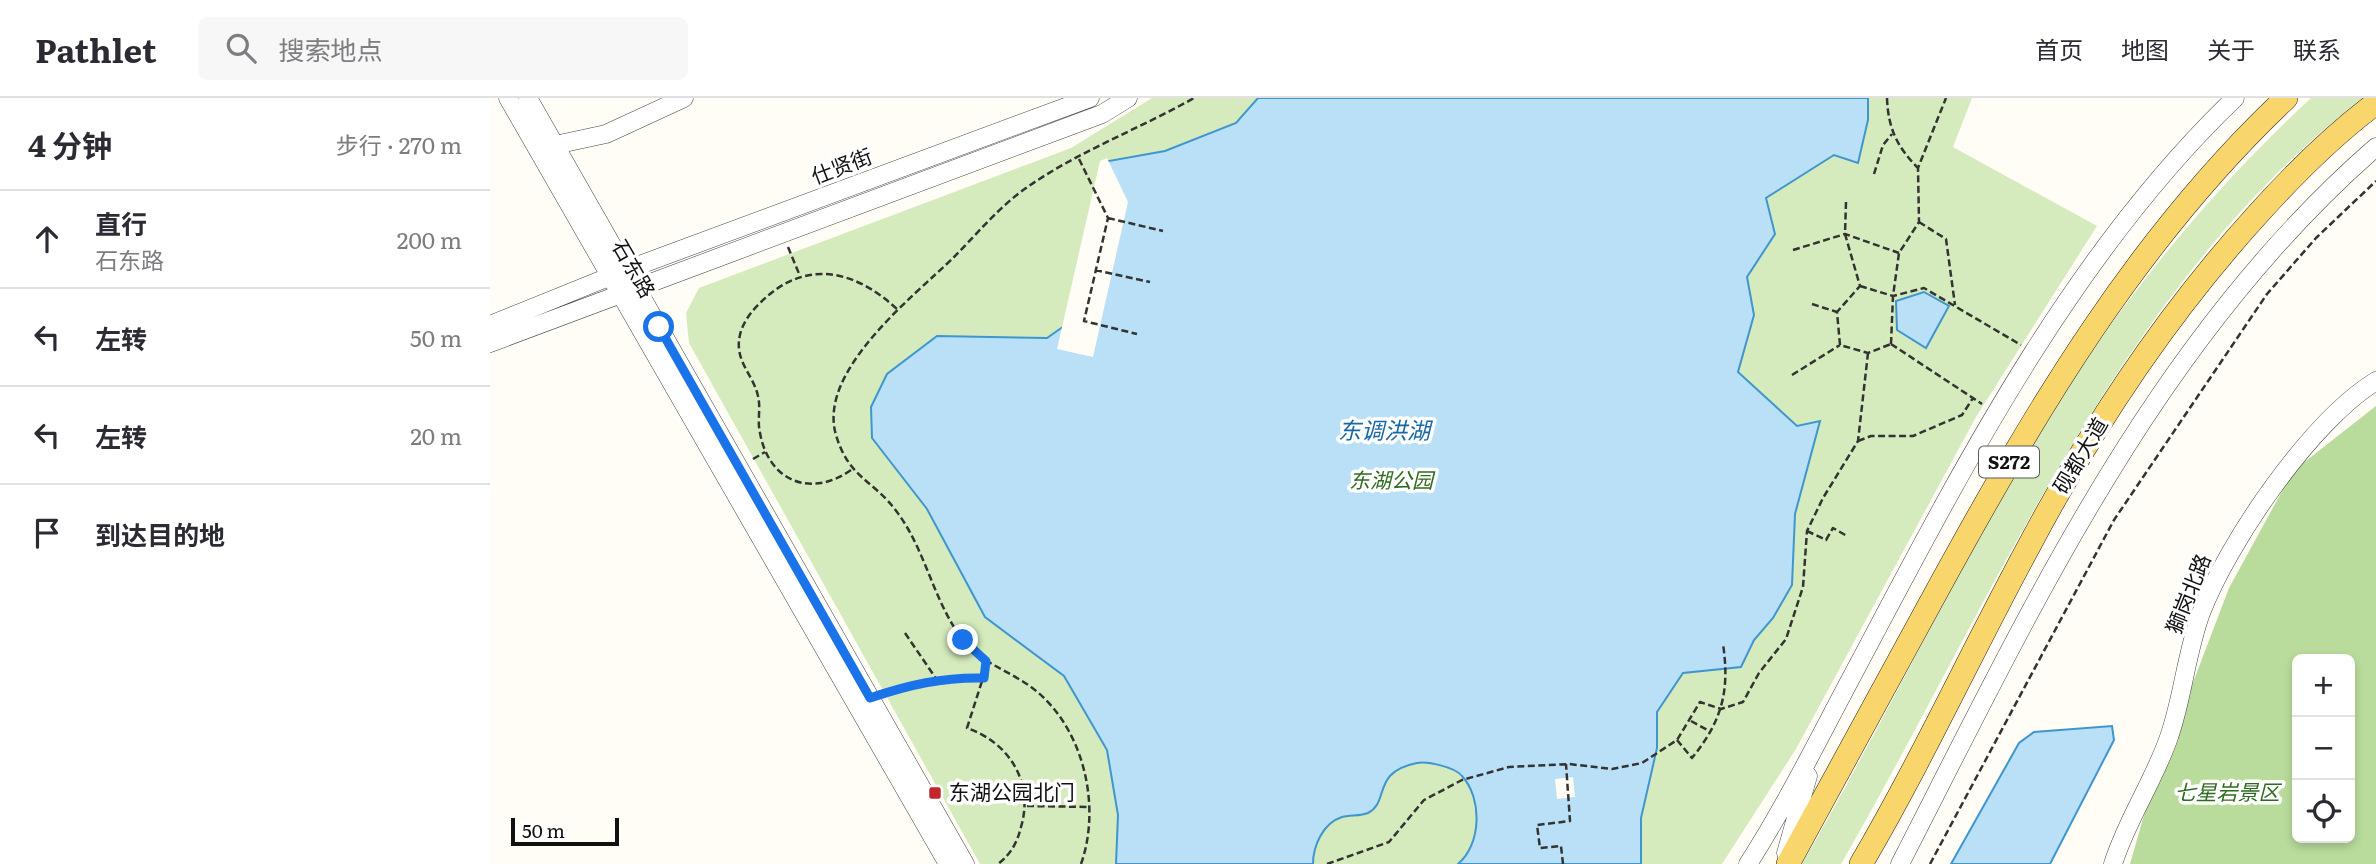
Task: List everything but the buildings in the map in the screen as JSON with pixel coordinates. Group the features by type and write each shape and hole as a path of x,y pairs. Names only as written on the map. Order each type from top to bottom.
{"main road":[{"name":"S272","path":"1786,864 1992,490 2062,373 2096,321 2175,218 2216,169 2286,98"},
{"name":"砚都大道","path":"1867,858 2030,544 2113,401 2189,295 2232,242 2324,148 2376,103"}],"street":[{"name":"石东路","path":"508,98 629,291 965,864"},
{"name":"石东路","path":"528,98 555,145 618,274"},
{"path":"555,145 606,134 684,98"},
{"name":"仕贤街","path":"490,325 618,274 1090,98"},
{"path":"490,343 1102,114 1128,98"},
{"path":"1748,864 1816,749 1934,524 1997,413 2035,353 2141,200 2235,98"},
{"path":"1900,864 2035,603 2141,422 2210,323 2250,275 2319,201 2376,147"},
{"name":"石东路","path":"629,291 948,864"},
{"name":"獅岗北路","path":"2113,864 2135,807 2156,770 2169,736 2202,613 2228,557 2290,466 2361,390 2376,381"},
{"path":"1786,864 1816,749"}],"path":[{"path":"1081,864 1088,844 1089,807 1083,769 1059,717 1032,688 986,661 968,646 950,622 919,547 904,521 887,498 851,470 835,434 833,409 840,385 852,363 898,310 1024,189 1194,98"},
{"path":"1887,98 1892,134 1903,153 1918,168"},
{"path":"1891,344 1893,296 1899,253 1919,222 1918,168 1946,98"},
{"path":"1874,174 1883,145 1892,134"},
{"path":"1079,159 1108,218 1084,321 1137,334"},
{"path":"1930,864 2114,520 2267,294 2316,238 2376,181"},
{"path":"1846,202 1845,234 1860,286"},
{"path":"1108,218 1163,231"},
{"path":"1919,222 1946,239 1955,306"},
{"path":"782,234 800,276"},
{"path":"1793,250 1845,234 1899,253"},
{"path":"1095,270 1150,282"},
{"path":"851,470 825,485 799,483 775,467 765,453 759,432 759,398 742,367 740,333 747,317 762,300 779,286 800,276 834,273 853,278 879,292 898,310"},
{"path":"1860,286 1893,296 1924,288 2035,353"},
{"path":"1840,345 1838,312 1860,286"},
{"path":"1812,304 1838,312"},
{"path":"1792,375 1840,345 1868,353 1891,344"},
{"path":"1891,344 1997,413"},
{"path":"1327,864 1389,842 1424,800 1462,780 1508,767 1566,764 1612,769 1642,763 1677,740 1700,702 1721,709 1743,702 1759,673 1786,639 1803,587 1807,531 1823,498 1858,441 1868,353"},
{"path":"1858,441 1871,436 1913,436 1962,415 1973,398"},
{"path":"1807,531 1826,540 1833,528 1847,536"},
{"path":"905,633 937,680"},
{"path":"1677,740 1692,758 1711,732 1721,709 1727,675 1723,644"},
{"path":"986,661 984,678 967,729 985,735 1004,751 1024,785 1027,806 1016,845 998,864"},
{"path":"870,698 937,680 984,678"},
{"path":"1691,720 1711,732"},
{"path":"1563,864 1560,846 1540,848 1537,825 1570,821 1566,764"},
{"path":"1027,806 1089,807"}],"green space":[{"name":"东调洪湖","path":"1152,98 1972,98 1953,147 2097,226 1976,417 1796,749 1722,864 980,864 689,343 686,313 699,288 1071,148"},
{"path":"2311,98 2362,98 2275,175 2198,262 2129,355 2066,454 1841,864 1802,864 2010,483 2070,384 2132,296 2199,213 2272,135"},
{"name":"七星岩景区","path":"2376,406 2376,864 2130,864 2149,798 2229,588 2293,471"}],"water":[{"name":"东调洪湖","path":"1258,98 1868,98 1868,120 1858,163 1834,155 1766,198 1775,234 1747,277 1754,315 1738,372 1797,426 1820,421 1795,514 1792,585 1773,618 1754,640 1741,667 1683,673 1657,712 1657,748 1641,818 1641,864 1458,864 1466,856 1475,834 1476,809 1469,786 1462,776 1453,770 1441,765 1417,763 1393,773 1387,780 1375,808 1368,813 1342,817 1329,824 1317,843 1313,864 1116,864 1118,815 1107,750 1064,676 985,617 927,509 872,438 871,407 887,374 937,336 1047,338 1067,324 1103,162 1165,151 1236,123"},
{"path":"1924,292 1949,306 1926,348 1897,330 1896,301"},
{"path":"2112,726 2114,740 2050,864 1951,864 2019,743 2034,732"}],"pier":[{"path":"1107,158 1128,202 1093,357 1057,349 1100,161"},
{"path":"1573,777 1575,797 1557,799 1555,779"}],"place":[{"name":"东湖公园北门","path":"935,793"}],"route":[{"path":"659,327 870,698 937,680 984,678 986,661 974,653 963,640"}],"park label":[{"name":"东湖公园","path":"1391,481"}]}
